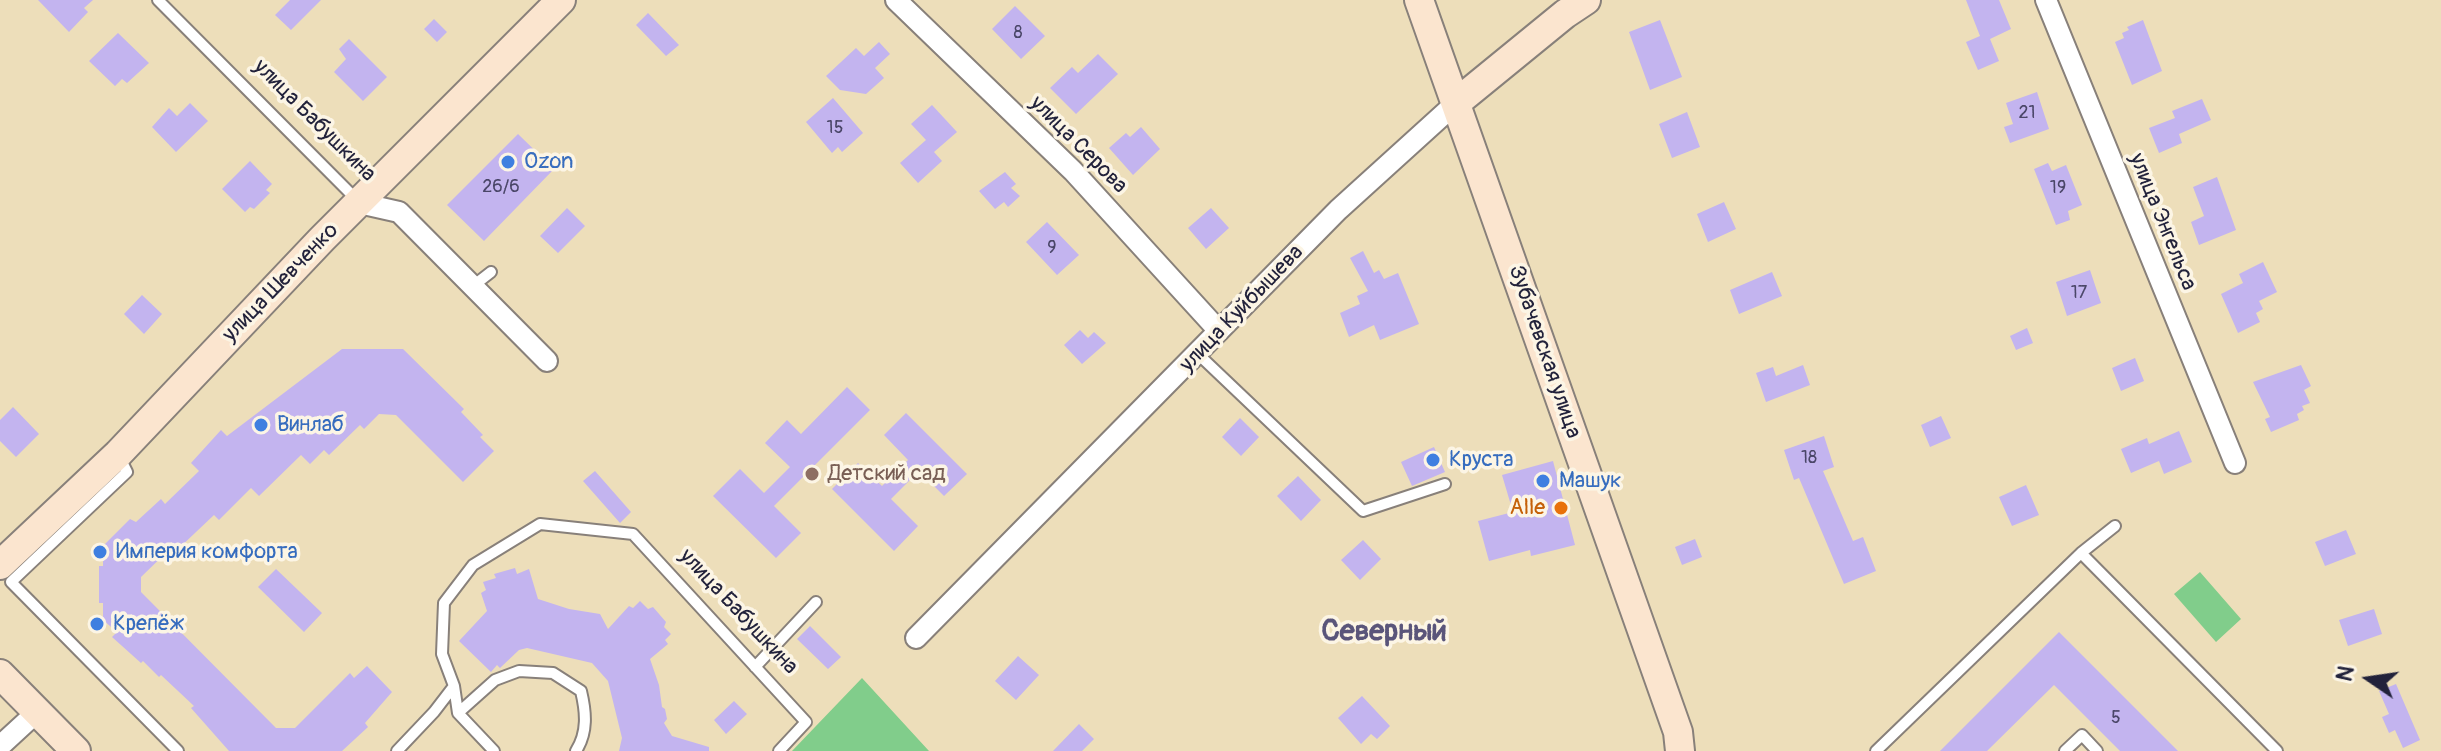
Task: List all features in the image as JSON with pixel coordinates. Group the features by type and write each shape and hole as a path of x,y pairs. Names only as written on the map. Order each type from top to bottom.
{"street":[{"name":"улица Шевченко","path":"0,565 118,454 359,203 561,0"},
{"name":"улица Серова","path":"896,0 1073,171 1219,331"},
{"name":"Зубачевская улица","path":"1419,0 1678,732 1680,751"},
{"name":"улица Куйбышева","path":"916,638 1338,210 1456,103 1586,0"},
{"name":"улица Энгельса","path":"2046,0 2235,463"},
{"name":"улица Бабушкина","path":"359,203 399,212 547,361"},
{"path":"0,674 76,751"},
{"path":"0,746 37,712"}],"lane":[{"name":"улица Бабушкина","path":"158,0 359,203"},
{"path":"473,286 491,272"},
{"path":"1198,354 1363,511 1445,484"},
{"path":"118,454 127,472 11,582 178,751"},
{"name":"улица Бабушкина","path":"454,686 442,654 444,603 473,565 540,524 633,534 806,722 779,751"},
{"path":"1876,751 2081,553 2115,526"},
{"path":"2081,553 2277,751"},
{"path":"755,667 816,602"},
{"path":"458,713 495,680 519,671 553,673 581,691 586,714 582,741 576,751"},
{"path":"454,686 458,713 494,751"},
{"path":"397,751 454,686"},
{"path":"2065,751 2082,735 2097,751"}],"green space":[{"path":"2200,572 2241,619 2216,642 2174,594"},
{"path":"862,678 929,751 792,751"}],"building":[{"path":"38,0 93,0 84,8 88,12 69,32"},
{"path":"290,0 321,0 291,30 275,15"},
{"path":"1966,0 1999,0 2011,29 1990,39 1999,61 1978,70 1966,42 1980,36"},
{"path":"1015,6 1045,36 1021,59 992,29"},
{"path":"648,13 679,45 666,56 636,25"},
{"path":"434,19 447,32 437,42 424,29"},
{"path":"1660,20 1682,77 1650,90 1629,32"},
{"path":"2143,20 2162,71 2132,85 2115,42 2124,38 2122,33 2129,30 2127,27"},
{"path":"118,33 149,63 127,83 122,79 115,86 89,61"},
{"path":"349,39 387,77 363,101 334,72 346,59 339,49"},
{"path":"879,42 890,54 875,68 884,78 866,94 840,90 826,76 856,48 864,56"},
{"path":"1098,54 1118,74 1076,114 1050,88 1072,67 1078,73"},
{"path":"2037,92 2049,129 2010,143 2004,127 2013,124 2006,103"},
{"path":"833,98 863,133 842,152 838,147 832,153 806,122"},
{"path":"2202,99 2211,120 2179,134 2182,143 2159,153 2149,128 2175,118 2172,111"},
{"path":"190,103 208,121 176,152 152,127 169,108 177,116"},
{"path":"932,105 957,132 934,152 942,161 918,183 900,163 926,140 911,124"},
{"path":"1687,112 1700,147 1672,158 1659,124"},
{"path":"1141,127 1160,149 1133,175 1109,148 1126,133 1130,137"},
{"path":"518,134 554,169 484,241 447,205"},
{"path":"250,161 272,184 266,190 270,193 254,209 250,207 245,212 222,189"},
{"path":"2048,163 2052,171 2066,165 2082,205 2068,211 2070,220 2056,225 2034,169"},
{"path":"1005,172 1016,184 1011,188 1020,196 1008,207 1004,202 995,209 979,191"},
{"path":"2217,177 2236,230 2199,245 2191,222 2204,216 2193,187"},
{"path":"1724,202 1736,229 1708,242 1697,214"},
{"path":"567,208 585,226 558,253 540,236"},
{"path":"1211,208 1229,228 1206,249 1188,228"},
{"path":"1047,222 1079,255 1057,275 1026,242"},
{"path":"1363,251 1374,273 1379,270 1384,279 1398,273 1419,324 1380,340 1374,325 1349,337 1340,313 1360,304 1357,296 1368,291 1350,258"},
{"path":"2263,262 2277,292 2259,301 2263,309 2256,313 2260,322 2238,333 2221,294 2243,283 2239,274"},
{"path":"2090,270 2101,303 2067,316 2056,282"},
{"path":"1772,272 1782,296 1739,314 1730,290"},
{"path":"142,295 162,314 144,334 124,314"},
{"path":"2027,328 2033,343 2016,350 2010,336"},
{"path":"1080,330 1088,338 1094,332 1106,343 1082,364 1064,345"},
{"path":"342,349 403,349 464,409 461,412 494,451 463,482 396,415 379,414 364,429 360,425 329,455 324,450 310,464 301,455 259,496 251,488 219,520 214,515 177,550 173,546 141,577 141,592 276,728 295,728 350,673 354,678 367,666 392,692 365,723 368,727 342,751 229,751 191,708 194,706 161,675 159,677 112,637 117,632 103,620 103,603 99,603 99,566 103,566 103,546 130,519 136,522 161,499 165,504 199,471 191,463 221,430 227,436"},
{"path":"2135,358 2144,381 2121,391 2112,368"},
{"path":"1803,365 1810,385 1766,402 1756,373 1773,367 1776,376"},
{"path":"2301,365 2311,386 2304,390 2310,403 2302,406 2304,410 2297,414 2299,420 2271,432 2265,419 2270,417 2253,382"},
{"name":"Детский сад","path":"847,387 870,410 774,506 801,533 776,558 713,496 740,469 764,493 790,467 765,443 787,420 801,434"},
{"path":"13,407 39,434 16,457 0,441 0,420"},
{"path":"906,413 967,474 944,496 919,471 891,499 918,526 894,551 832,489 858,463 882,486 908,460 884,435"},
{"path":"1941,416 1951,438 1930,447 1921,425"},
{"path":"1240,418 1259,437 1241,456 1222,437"},
{"path":"2179,431 2192,462 2164,474 2159,461 2131,473 2121,449 2147,438 2149,444"},
{"path":"1824,436 1834,467 1823,471 1853,541 1863,537 1876,571 1844,584 1799,478 1794,480 1784,450"},
{"path":"1434,447 1445,472 1412,486 1401,462"},
{"path":"1553,461 1575,545 1531,556 1530,550 1489,561 1478,521 1513,512 1502,475"},
{"path":"595,471 631,512 620,523 583,481"},
{"path":"1298,476 1321,500 1301,521 1277,496"},
{"path":"2026,485 2039,515 2012,526 1999,497"},
{"path":"2346,530 2356,554 2325,566 2315,542"},
{"path":"1695,539 1702,557 1682,565 1675,547"},
{"path":"1363,540 1381,559 1360,580 1341,560"},
{"path":"515,568 517,574 529,569 538,599 569,609 600,614 608,629 629,606 633,608 640,601 648,609 653,607 666,622 664,627 671,634 665,640 668,644 650,659 665,709 667,719 664,723 672,736 709,747 709,751 619,751 622,738 608,681 592,663 527,648 519,650 500,668 497,665 491,672 459,641 487,611 481,593 486,590 483,582 496,578 494,574"},
{"path":"276,569 322,613 304,632 258,587"},
{"path":"2374,609 2382,634 2348,646 2339,620"},
{"path":"810,626 841,657 828,669 797,639"},
{"path":"2059,632 2178,751 2120,751 2054,685 1987,751 1940,751"},
{"path":"1018,656 1039,675 1016,700 995,681"},
{"path":"2396,684 2420,740 2403,748 2395,730 2389,733 2382,717 2389,714 2379,691"},
{"path":"1362,696 1390,726 1377,739 1371,734 1361,744 1338,718"},
{"path":"734,701 747,714 726,734 714,720"},
{"path":"1079,724 1094,739 1082,751 1053,751"}],"place":[{"name":"Ozon","path":"508,162"},
{"name":"Винлаб","path":"261,425"},
{"name":"Круста","path":"1433,460"},
{"name":"Детский сад","path":"812,474"},
{"name":"Машук","path":"1543,481"},
{"name":"Alle","path":"1561,508"},
{"name":"Империя комфорта","path":"100,552"},
{"name":"Крепёж","path":"97,624"}],"district":[{"name":"Северный","path":"1384,632"}]}
